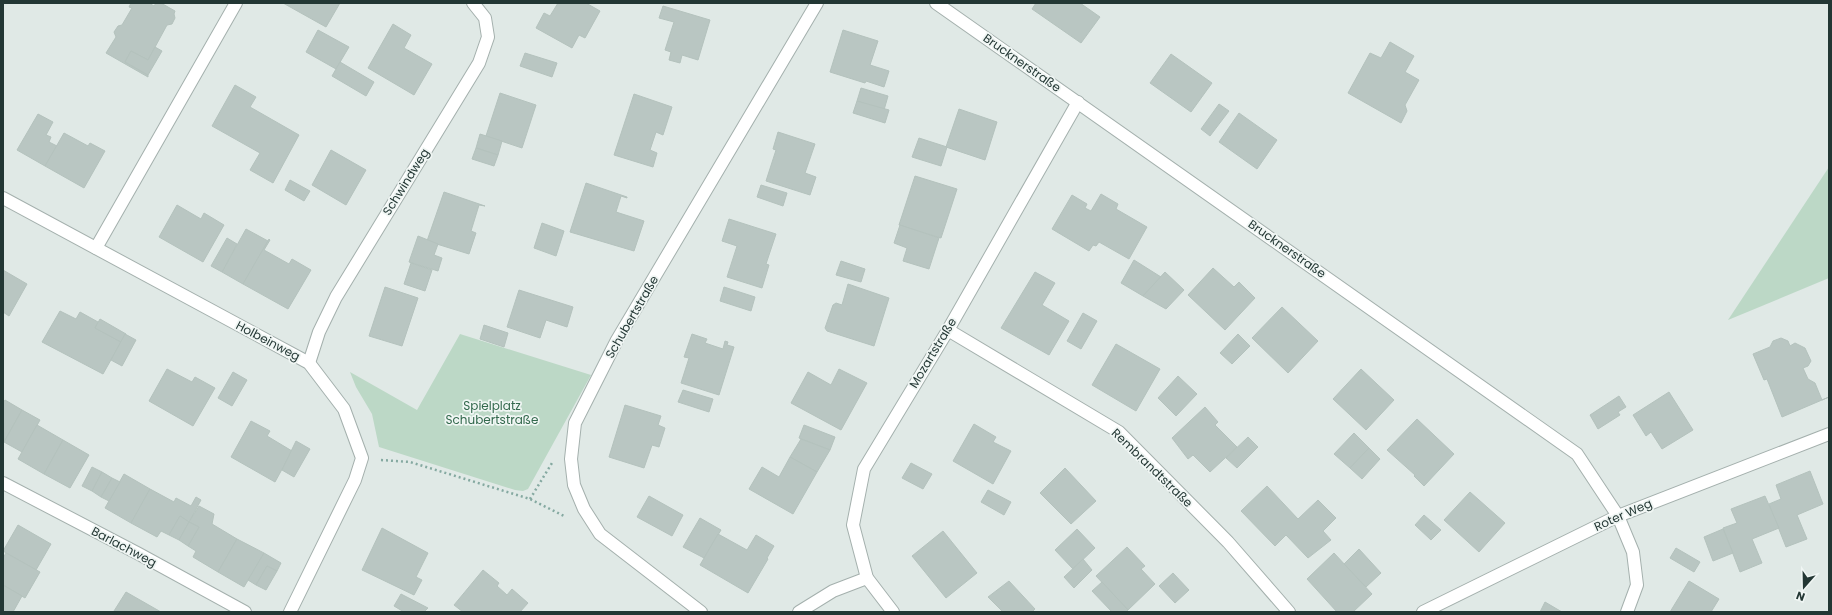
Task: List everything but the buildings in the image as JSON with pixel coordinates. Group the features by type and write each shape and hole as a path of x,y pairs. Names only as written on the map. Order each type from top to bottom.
{"street":[{"path":"96,248 236,3"},
{"name":"Schwindweg","path":"309,363 319,332 336,297 480,62 488,37 485,18 473,3"},
{"name":"Schubertstraße","path":"700,612 600,534 584,509 574,485 571,459 575,423 617,340 817,3"},
{"name":"Brucknerstraße","path":"936,3 1577,454 1618,516 1633,552 1637,585 1627,612"},
{"name":"Mozartstraße","path":"893,612 866,578 853,525 864,469 948,330 1078,102"},
{"name":"Holbeinweg","path":"3,198 309,363 344,409 362,458"},
{"name":"Rembrandtstraße","path":"948,330 1119,432 1228,542 1289,612"},
{"name":"Roter Weg","path":"1423,612 1618,516 1829,434"},
{"path":"290,612 355,480 362,458"},
{"name":"Barlachweg","path":"3,483 139,554 244,612"},
{"path":"799,612 833,591 866,578"}],"path":[{"path":"362,458 410,462 530,500 600,534"}],"green space":[{"path":"1829,167 1829,278 1728,320"},
{"name":"Spielplatz Schubertstraße","path":"460,334 591,375 528,489 523,491 515,490 379,447 372,414 356,387 350,372 417,410"}]}
